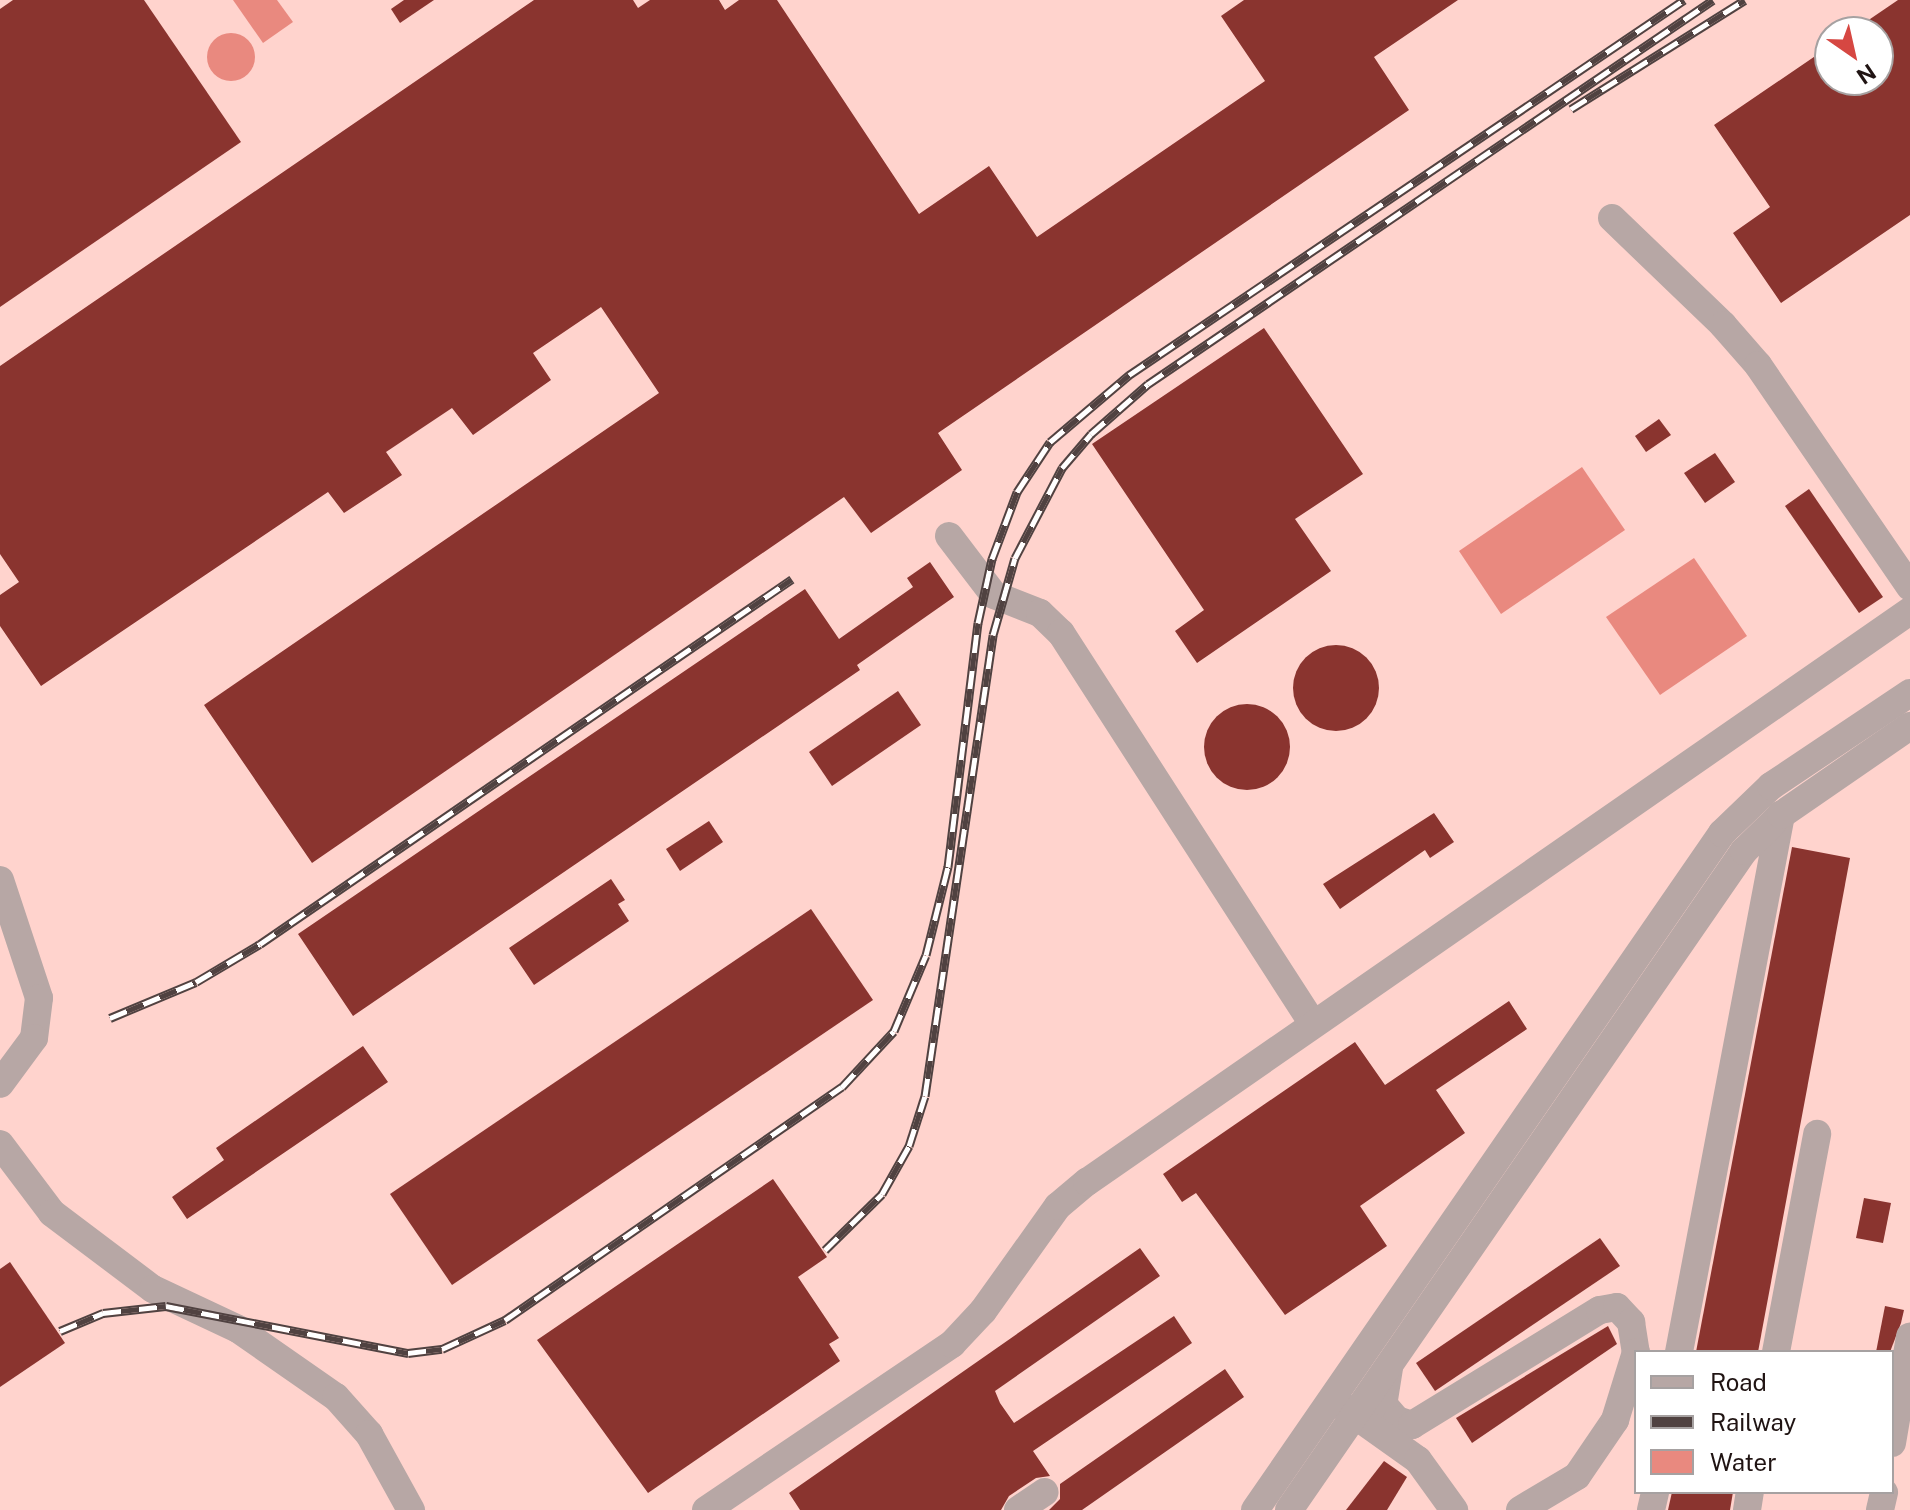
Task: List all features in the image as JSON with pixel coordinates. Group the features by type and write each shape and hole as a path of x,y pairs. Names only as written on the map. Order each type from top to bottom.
{"street":[{"path":"1612,218 1758,365 1910,587"},
{"path":"949,536 994,595 1040,613 1061,633 1312,1022"},
{"path":"706,1510 952,1344 983,1311 1058,1206 1312,1022 1910,611"},
{"path":"1733,842 1781,815 1910,693"},
{"path":"1255,1510 1343,1406 1771,786 1910,726"},
{"path":"1679,1350 1781,815"},
{"path":"0,880 35,977 39,1017 26,1054 0,1084"},
{"path":"1289,1510 1343,1406 1390,1362 1588,1048"},
{"path":"1776,1350 1817,1134"},
{"path":"0,1144 52,1213 153,1289 238,1329 336,1397 369,1434 411,1510"},
{"path":"1390,1362 1383,1404 1397,1420 1412,1425 1600,1310 1617,1307 1631,1322 1636,1350"},
{"path":"1894,1431 1910,1337"},
{"path":"1520,1510 1577,1476 1615,1420 1634,1358"},
{"path":"1343,1406 1418,1460 1447,1507"},
{"path":"1018,1510 1045,1492"}],"shaded area":[{"path":"0,0 1910,0 1910,1510 0,1510"}],"water":[{"path":"233,0 277,0 293,22 263,43"},
{"path":"231,33 248,40 255,57 248,74 231,81 214,74 207,57 214,40"},
{"path":"1582,467 1625,530 1501,614 1459,551"},
{"path":"1694,558 1747,636 1660,695 1606,617"}],"building":[{"path":"13,0 144,0 241,142 0,307 0,9"},
{"path":"404,0 434,0 400,23 391,9"},
{"path":"534,0 633,0 638,8 650,0 719,0 725,10 739,0 777,0 919,214 989,166 1037,237 1265,81 1221,16 1244,0 1458,0 1374,57 1409,110 938,433 962,470 871,533 844,497 312,863 204,705 659,393 601,307 533,353 551,380 473,435 452,408 386,452 402,475 344,513 328,492 41,686 0,626 0,595 19,582 0,554 0,366"},
{"path":"1898,0 1910,0 1910,215 1781,303 1733,233 1770,207 1714,125 1814,57 1814,96 1894,96 1894,16 1874,16"},
{"path":"1264,328 1363,474 1295,519 1331,571 1197,663 1175,631 1204,610 1092,444"},
{"path":"1659,419 1671,435 1646,452 1635,436"},
{"path":"1715,453 1735,482 1705,503 1684,473"},
{"path":"1809,489 1883,597 1859,613 1785,506"},
{"path":"930,562 954,597 857,665 860,670 353,1016 298,934 805,589 839,639 913,587 907,578"},
{"path":"1336,645 1360,652 1372,664 1379,688 1372,712 1360,724 1336,731 1312,724 1300,712 1293,688 1300,664 1312,652"},
{"path":"898,691 921,725 832,786 809,752"},
{"path":"1247,704 1271,711 1283,723 1290,747 1283,771 1271,783 1247,790 1223,783 1211,771 1204,747 1211,723 1223,711"},
{"path":"1434,813 1454,842 1430,858 1425,850 1340,909 1323,884"},
{"path":"709,821 723,842 680,871 666,849"},
{"path":"1792,847 1850,858 1758,1350 1696,1350"},
{"path":"611,879 625,900 618,904 629,921 534,985 509,948"},
{"path":"811,909 873,1000 452,1285 390,1194"},
{"path":"1509,1001 1527,1029 1436,1090 1465,1133 1360,1206 1387,1246 1285,1315 1196,1193 1182,1202 1163,1174 1355,1042 1385,1085"},
{"path":"363,1046 388,1082 187,1219 172,1197 224,1160 216,1148"},
{"path":"773,1179 827,1257 798,1277 839,1338 829,1344 840,1361 648,1493 537,1340"},
{"path":"1864,1198 1891,1203 1883,1243 1856,1238"},
{"path":"1600,1238 1620,1266 1435,1391 1416,1363"},
{"path":"1140,1248 1160,1276 995,1391 1000,1403 1014,1423 1174,1316 1192,1343 1033,1451 1050,1476 1036,1478 1009,1496 1001,1510 800,1510 789,1493"},
{"path":"10,1262 65,1343 0,1387 0,1269"},
{"path":"1885,1306 1904,1310 1891,1350 1876,1350"},
{"path":"1608,1326 1617,1344 1472,1443 1456,1418"},
{"path":"1225,1369 1244,1397 1082,1510 1049,1510 1060,1499 1060,1484"},
{"path":"1384,1461 1407,1477 1387,1510 1346,1510"},
{"path":"1672,1494 1733,1494 1730,1510 1668,1510"}],"railway":[{"path":"60,1331 103,1313 166,1306 408,1353 442,1349 505,1320 842,1087 894,1031 926,955 948,867 978,623 992,559 1017,492 1050,442 1129,375 1684,0"},
{"path":"825,1250 882,1194 909,1146 925,1096 993,635 1015,558 1062,468 1091,434 1148,384 1713,0"},
{"path":"1571,109 1745,0"},
{"path":"110,1018 196,982 260,944 792,579"}]}
